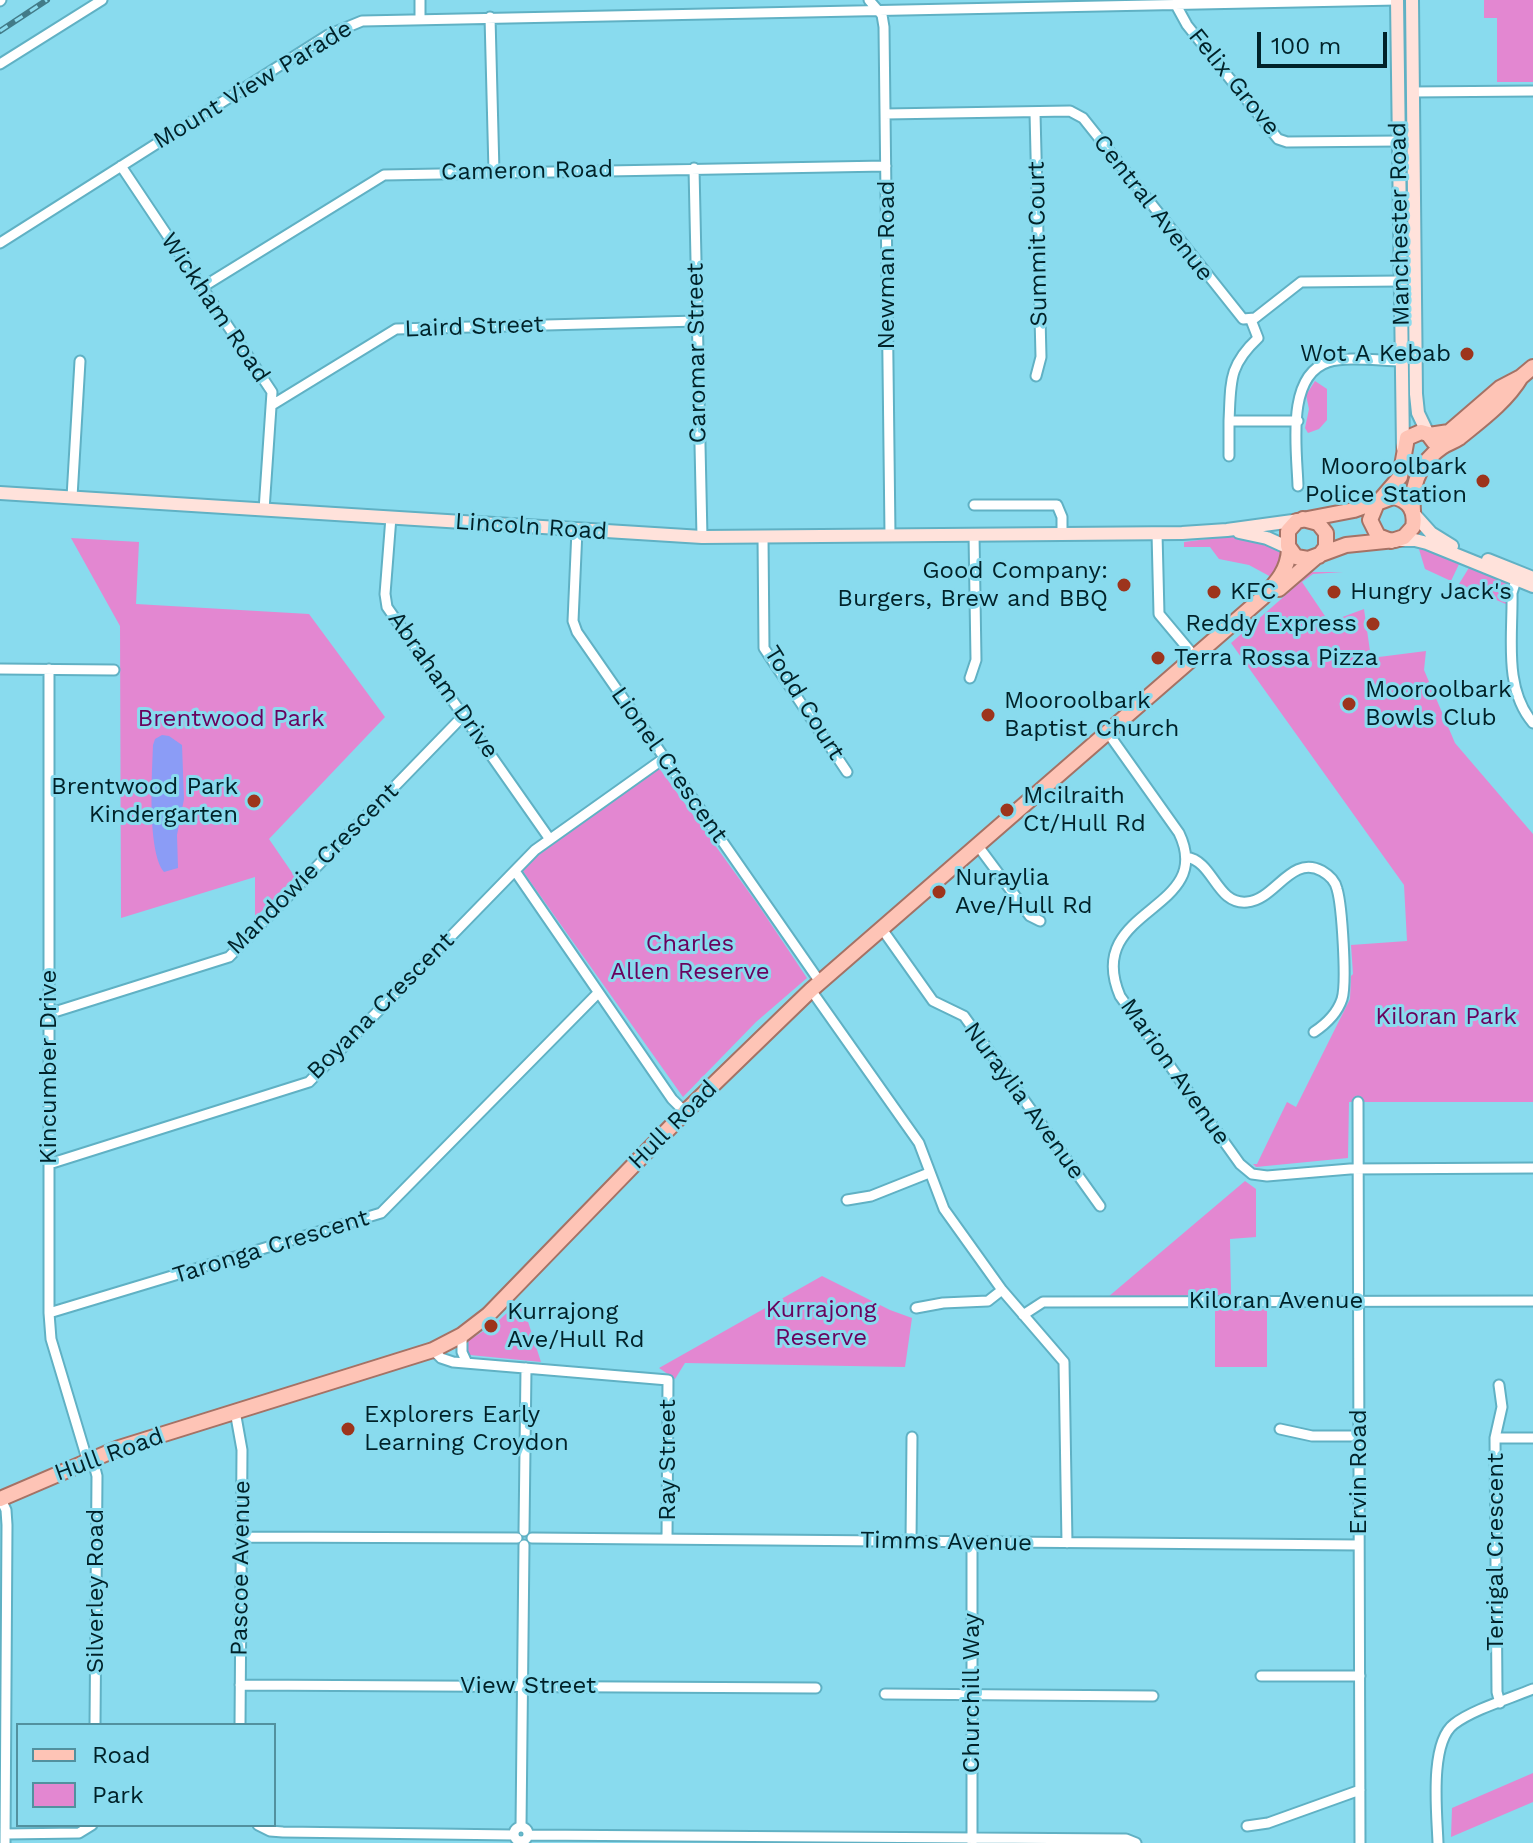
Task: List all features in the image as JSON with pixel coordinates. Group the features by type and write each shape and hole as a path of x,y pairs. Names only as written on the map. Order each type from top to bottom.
{"main road":[{"name":"Manchester Road","path":"1397,0 1403,449"},
{"name":"Manchester Road","path":"1412,0 1416,404 1429,435"},
{"path":"1399,92 1412,92"},
{"path":"1400,281 1414,281"},
{"path":"1395,540 1411,530 1415,480 1431,457 1461,429 1510,394 1521,377 1533,367"},
{"path":"1461,429 1429,435 1413,433 1407,438 1400,477 1371,512 1372,527 1378,536 1419,540 1468,555 1518,576 1533,586"},
{"path":"1429,435 1434,444 1431,457"},
{"path":"1403,449 1412,460 1421,462 1431,457"},
{"name":"Lincoln Road","path":"0,493 702,537 1157,533 1227,530 1301,519"},
{"path":"1301,519 1318,523 1326,533 1326,547 1318,557 1301,559 1289,548 1288,531 1301,519 1348,512 1380,500 1400,498 1437,538 1468,555"},
{"name":"Lincoln Road","path":"1227,530 1257,535 1289,548"},
{"name":"Hull Road","path":"1262,598 1280,588 1318,557 1346,545 1395,540"},
{"name":"Hull Road","path":"1,1499 90,1458 433,1350 462,1335 488,1315 685,1112 816,986 1262,598 1282,575 1289,548"},
{"path":"1518,576 1533,578"}],"street":[{"path":"0,64 102,0"},
{"path":"420,0 420,18"},
{"path":"869,0 877,9"},
{"name":"Mount View Parade","path":"0,243 340,28 362,21 674,9 877,9 1397,0"},
{"name":"Felix Grove","path":"1176,5 1187,25 1278,139 1287,142 1399,141"},
{"name":"Newman Road","path":"877,9 884,27 890,535"},
{"path":"490,17 494,172"},
{"path":"1412,92 1533,91"},
{"name":"Central Avenue","path":"885,114 1070,111 1083,118 1240,316 1251,320"},
{"name":"Summit Court","path":"1035,113 1041,357 1036,376"},
{"name":"Wickham Road","path":"121,166 272,392 264,510"},
{"name":"Cameron Road","path":"201,288 384,175 886,166"},
{"name":"Caromar Street","path":"694,168 702,537"},
{"path":"1229,456 1234,369 1243,352 1258,338 1251,320 1301,282 1400,281"},
{"name":"Laird Street","path":"272,405 396,329 697,321"},
{"path":"72,497 80,361"},
{"path":"1298,486 1298,421 1300,390 1304,382 1318,366 1334,361 1402,361"},
{"path":"1229,421 1298,421"},
{"path":"974,505 1057,505 1062,517 1062,534"},
{"name":"Abraham Drive","path":"391,517 385,594 387,607 549,838"},
{"name":"Lionel Crescent","path":"577,530 573,621 577,632 919,1143 944,1209 1002,1290 1064,1362 1067,1543"},
{"path":"1157,533 1159,614 1195,657"},
{"path":"970,678 976,660 974,534"},
{"name":"Todd Court","path":"763,537 764,648 847,772"},
{"path":"1518,576 1512,593 1513,684 1518,700 1533,723"},
{"path":"0,669 114,670"},
{"name":"Kincumber Drive","path":"49,669 49,1313 51,1339 90,1458"},
{"name":"Mandowie Crescent","path":"48,1014 229,957 464,715"},
{"path":"1108,733 1179,833 1186,857 1196,860 1227,897 1241,903 1261,898 1290,874 1304,868 1319,869 1334,880 1339,896 1344,988 1338,1009 1314,1032"},
{"name":"Boyana Crescent","path":"49,1164 309,1082 549,838 663,759"},
{"path":"978,846 1030,916 1040,921"},
{"name":"Marion Avenue","path":"1186,857 1182,876 1174,889 1127,930 1118,942 1111,962 1112,977 1120,996 1240,1164 1252,1174 1267,1176 1358,1169 1533,1168"},
{"path":"515,871 672,1099 685,1112"},
{"name":"Nuraylia Avenue","path":"882,929 933,1001 964,1016 1100,1206"},
{"name":"Taronga Crescent","path":"49,1313 381,1213 598,993"},
{"name":"Ervin Road","path":"1358,1102 1360,1843"},
{"path":"847,1200 871,1196 929,1173"},
{"path":"916,1308 988,1301 1002,1290"},
{"name":"Kiloran Avenue","path":"1023,1315 1043,1302 1533,1301"},
{"path":"462,1335 462,1352 467,1363"},
{"path":"433,1350 441,1358 526,1368 522,1836"},
{"name":"Ray Street","path":"526,1368 668,1380 667,1539"},
{"path":"1495,1438 1502,1407 1499,1385"},
{"name":"Pascoe Avenue","path":"235,1411 242,1450 240,1723"},
{"path":"1280,1429 1312,1436 1359,1436"},
{"path":"911,1542 912,1437"},
{"name":"Terrigal Crescent","path":"1500,1703 1497,1692 1495,1438 1533,1438"},
{"name":"Silverley Road","path":"90,1458 97,1476 95,1723"},
{"path":"1,1499 7,1516 3,1663 5,1839 79,1833 89,1827"},
{"name":"Timms Avenue","path":"242,1537 1359,1545"},
{"name":"Churchill Way","path":"972,1543 972,1840"},
{"path":"1261,1676 1360,1676"},
{"name":"View Street","path":"240,1685 816,1688"},
{"path":"1438,1843 1438,1752 1441,1740 1458,1722 1533,1689"},
{"path":"885,1694 1153,1696"},
{"path":"1247,1826 1268,1823 1360,1790"},
{"path":"262,1827 283,1832 522,1836 1131,1841"}],"green space":[{"path":"1484,0 1533,0 1533,82 1497,82 1497,18 1484,18"},
{"path":"1315,381 1327,389 1327,420 1319,429 1308,433 1305,428 1309,409 1306,395"},
{"path":"1230,536 1252,538 1280,550 1283,560 1273,578 1249,565 1219,559 1210,547 1184,547 1184,542"},
{"name":"Brentwood Park","path":"71,538 139,542 136,604 309,614 385,717 269,839 295,877 255,918 255,877 121,918 120,626"},
{"path":"1418,546 1460,562 1451,581 1425,569"},
{"path":"1470,566 1506,580 1508,605 1459,584"},
{"name":"Kiloran Park","path":"1312,572 1343,572 1313,574 1302,582 1329,622 1364,609 1371,658 1426,651 1424,670 1455,743 1533,834 1533,1102 1349,1102 1348,1158 1256,1167 1253,1164 1257,1164 1287,1102 1296,1107 1350,999 1353,974 1351,945 1407,941 1404,885 1231,643"},
{"name":"Charles Allen Reserve","path":"659,768 807,978 756,1022 683,1097 522,870 554,840"},
{"path":"1245,1181 1256,1189 1256,1237 1230,1239 1231,1295 1108,1297"},
{"name":"Kurrajong Reserve","path":"822,1276 912,1318 905,1367 685,1363 675,1379 659,1368"},
{"path":"521,1300 541,1362 470,1355 466,1349 468,1341 496,1323"},
{"path":"1215,1309 1267,1309 1267,1367 1215,1367"},
{"path":"1533,1773 1533,1802 1451,1837 1452,1808"}],"water":[{"path":"162,735 182,745 184,799 177,835 178,868 164,872 155,847 152,812 153,745 155,739"}],"railway":[{"path":"0,31 47,0"}],"place":[{"name":"Wot A Kebab","path":"1467,354"},
{"name":"Mooroolbark Police Station","path":"1483,481"},
{"name":"Good Company: Burgers, Brew and BBQ","path":"1124,585"},
{"name":"KFC","path":"1214,592"},
{"name":"Hungry Jack's","path":"1334,592"},
{"name":"Reddy Express","path":"1373,624"},
{"name":"Terra Rossa Pizza","path":"1158,658"},
{"name":"Mooroolbark Bowls Club","path":"1349,704"},
{"name":"Mooroolbark Baptist Church","path":"988,715"},
{"name":"Brentwood Park Kindergarten","path":"254,801"},
{"name":"Mcilraith Ct/Hull Rd","path":"1007,810"},
{"name":"Nuraylia Ave/Hull Rd","path":"939,892"},
{"name":"Kurrajong Ave/Hull Rd","path":"491,1326"},
{"name":"Explorers Early Learning Croydon","path":"348,1429"}]}
